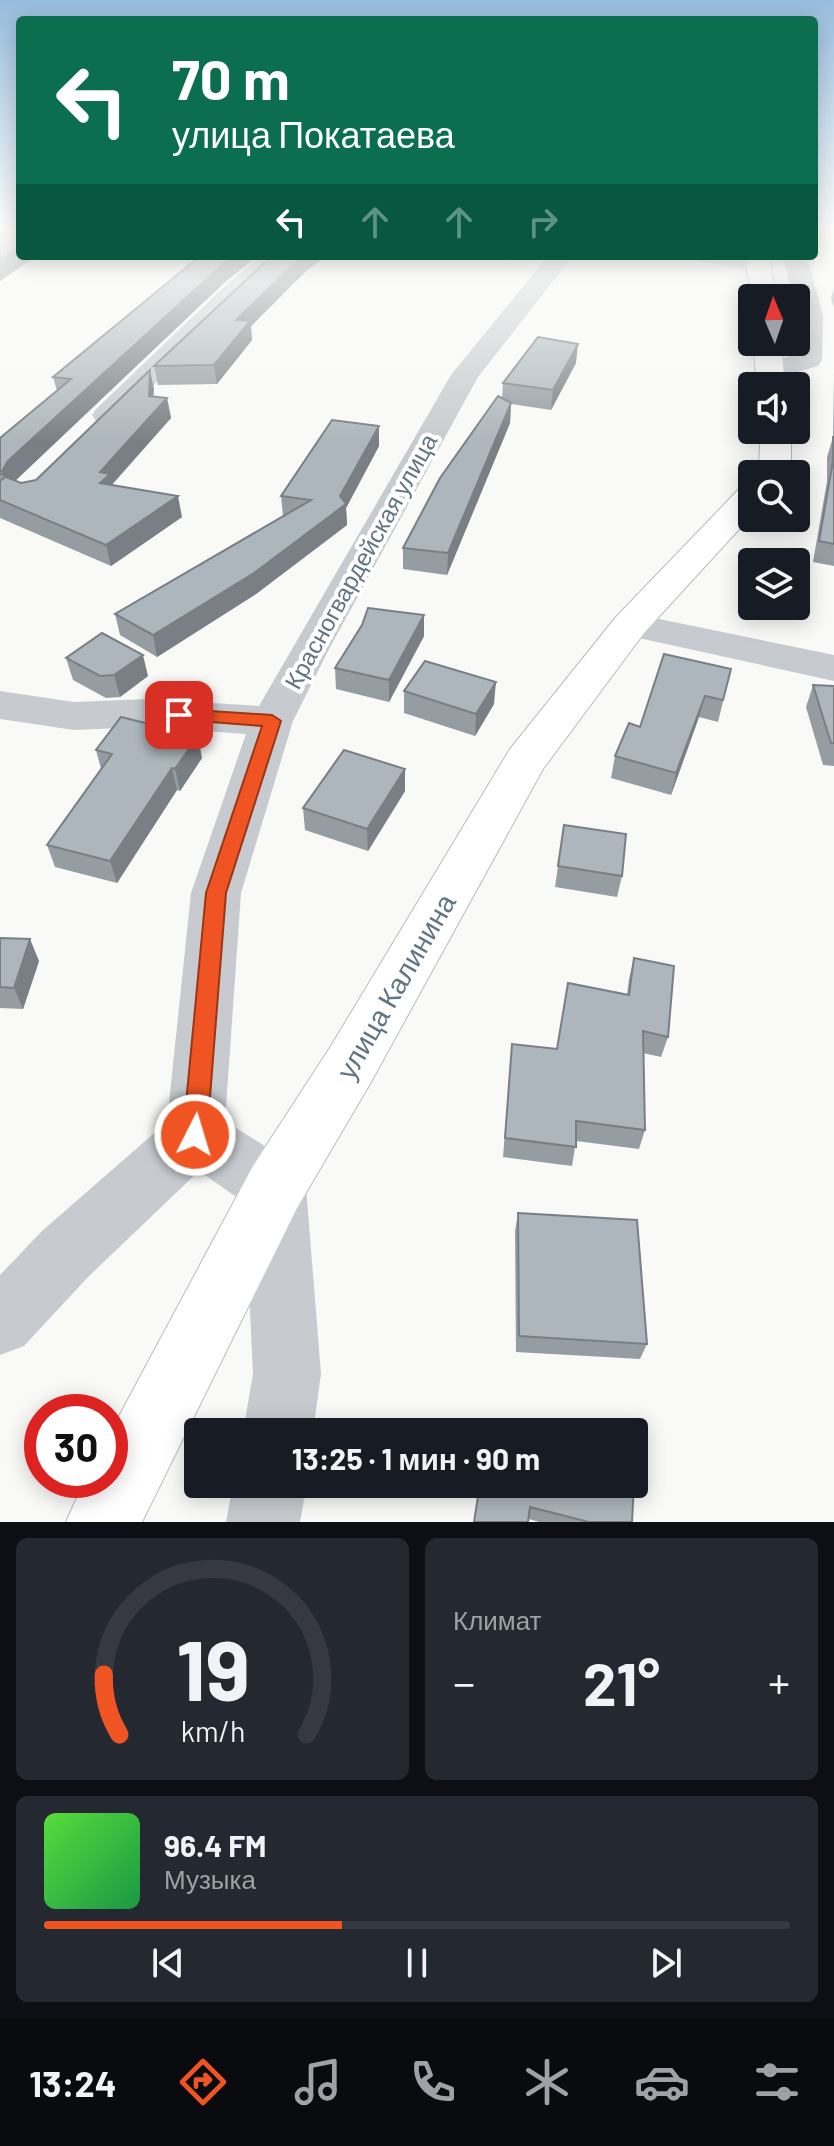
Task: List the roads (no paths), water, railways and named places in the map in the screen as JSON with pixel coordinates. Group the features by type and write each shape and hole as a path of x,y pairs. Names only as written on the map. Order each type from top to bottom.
{"main road":[{"name":"улица Калинина","path":"103,1522 275,1187 351,1064 526,760 630,625 738,510"}],"street":[{"path":"83,438 224,301"},
{"name":"Красногвардейская улица","path":"195,1135 216,893 272,721 309,649 465,375 525,301"},
{"path":"783,372 808,360 810,315 806,301"},
{"path":"630,625 834,668"},
{"path":"0,705 74,716 147,713 272,721"},
{"path":"0,1322 65,1254 195,1135 275,1187 287,1374 280,1418"},
{"path":"263,1522 267,1498"}]}
